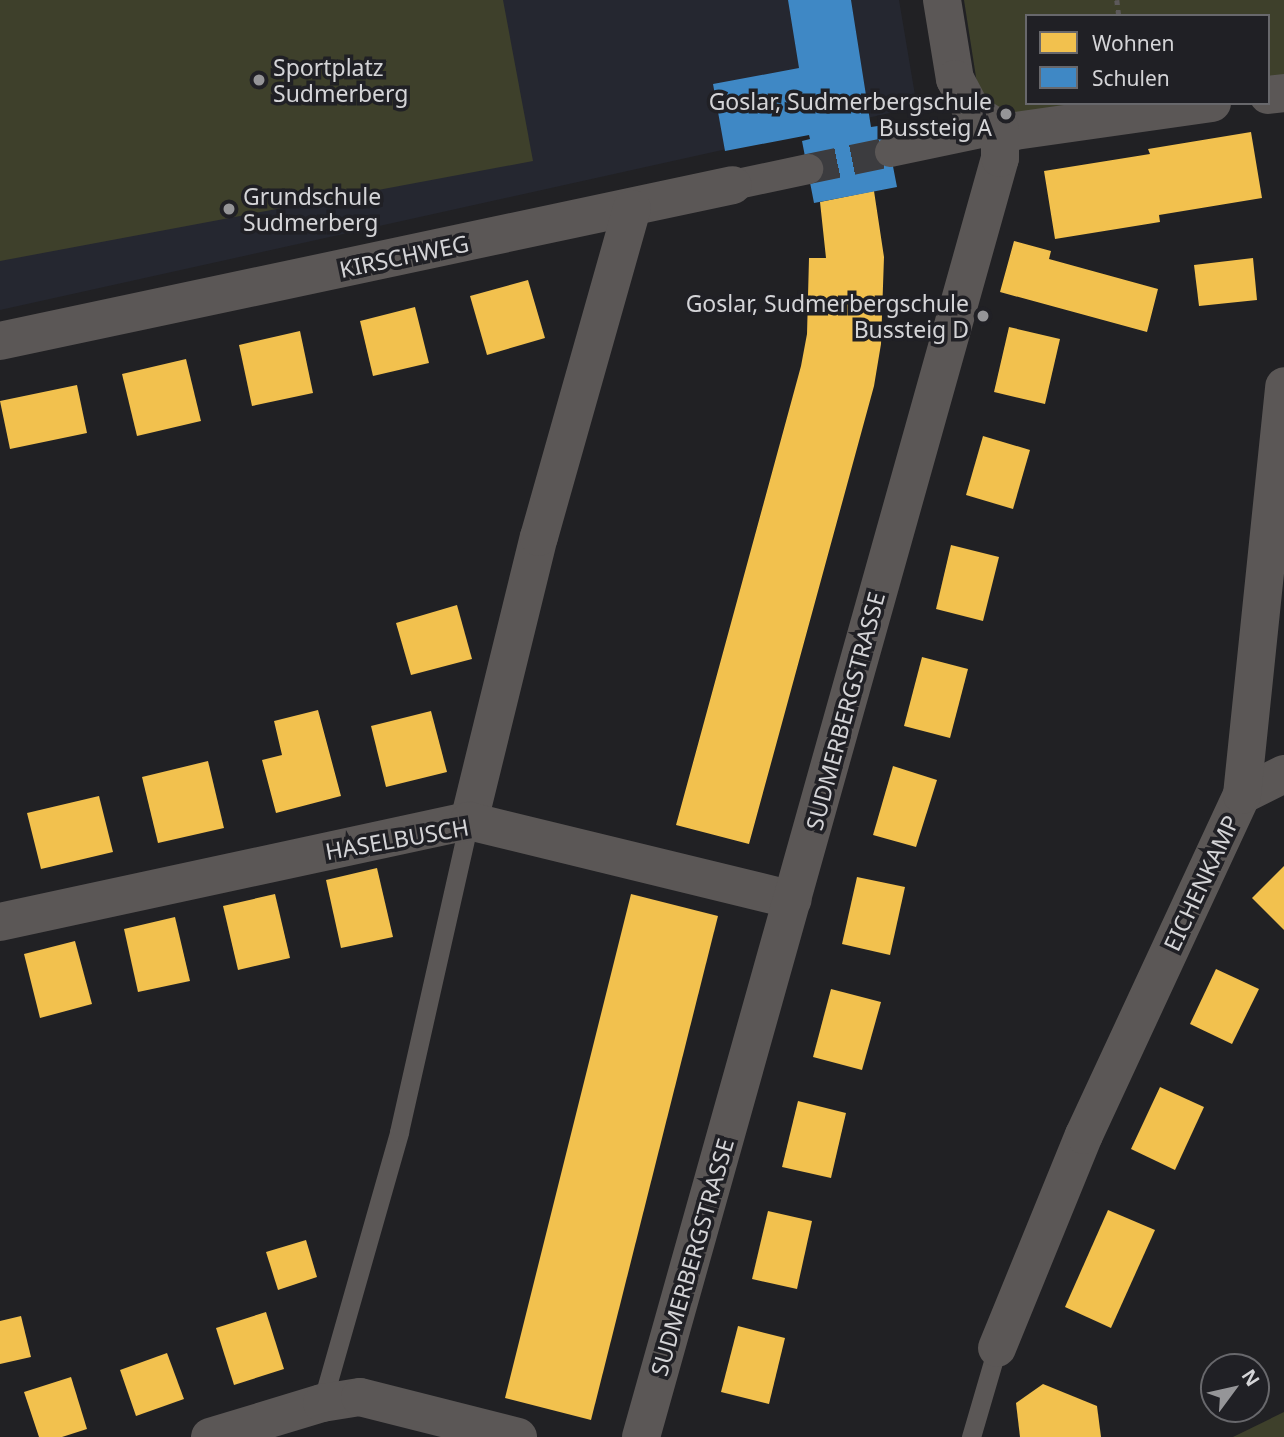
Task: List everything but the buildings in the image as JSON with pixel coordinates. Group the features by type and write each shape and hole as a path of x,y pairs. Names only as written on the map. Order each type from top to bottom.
{"street":[{"path":"942,0 955,79 973,113 1000,129"},
{"path":"890,152 1000,129 1015,131 1198,105"},
{"name":"SUDMERBERGSTRASSE","path":"641,1437 793,900 956,305 1000,158 1000,129"},
{"name":"KIRSCHWEG","path":"0,341 632,209 808,169"},
{"path":"469,821 539,537 632,209"},
{"name":"EICHENKAMP","path":"997,1348 1084,1135 1242,795 1284,386"},
{"path":"1242,795 1284,774"},
{"name":"HASELBUSCH","path":"0,922 469,821 793,900"},
{"path":"210,1437 322,1403 360,1397 518,1437"}],"lane":[{"path":"322,1403 400,1132 469,821"},
{"path":"971,1437 997,1348"}],"shaded area":[{"name":"Grundschule Sudmerberg","path":"0,0 899,0 917,107 0,310"}],"green space":[{"name":"Sportplatz Sudmerberg","path":"0,0 503,0 533,161 0,261"},
{"path":"964,0 1284,0 1284,76 1270,79 1270,14 1025,14 1025,105 1094,105 983,122"},
{"path":"1284,1412 1284,1437 1233,1437 1262,1423 1270,1423 1270,1419"}],"tunnel":[{"path":"808,169 890,152"}],"place":[{"name":"Sportplatz Sudmerberg","path":"259,80"},
{"name":"Goslar, Sudmerbergschule Bussteig A","path":"1006,114"},
{"name":"Grundschule Sudmerberg","path":"229,209"},
{"name":"Goslar, Sudmerbergschule Bussteig D","path":"983,316"}]}
